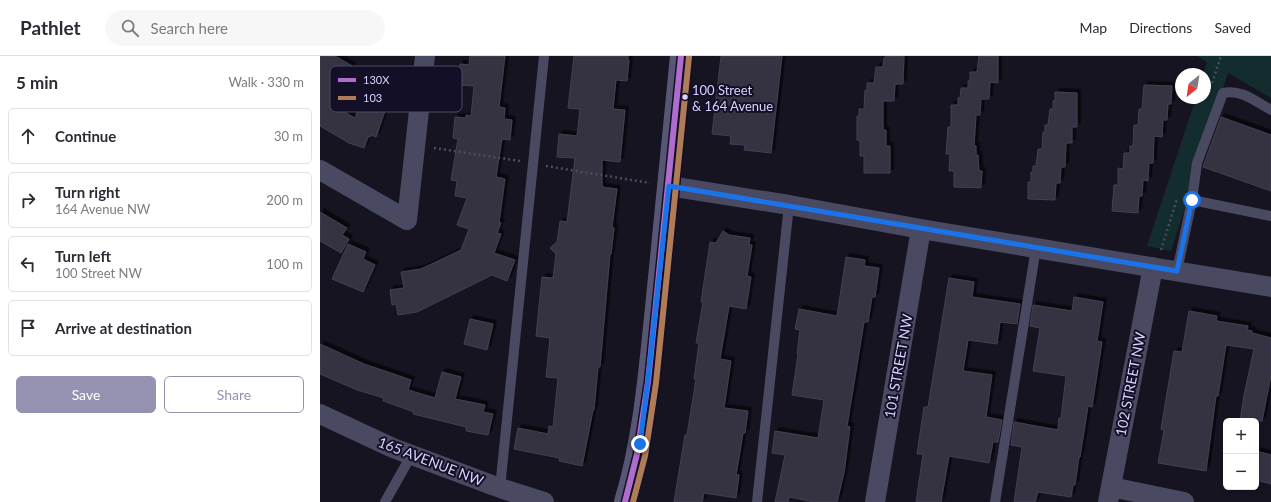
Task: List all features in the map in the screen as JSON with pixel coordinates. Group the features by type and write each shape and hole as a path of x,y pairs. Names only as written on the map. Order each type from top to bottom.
{"street":[{"path":"424,66 425,56"},
{"path":"625,502 640,444 669,186 681,56"},
{"path":"320,170 407,220 419,112"},
{"path":"669,186 1271,287"},
{"name":"101 STREET NW","path":"875,502 921,229"},
{"name":"102 STREET NW","path":"1109,494 1153,267"},
{"name":"165 AVENUE NW","path":"320,414 393,448 500,488 544,502"},
{"path":"1109,494 1184,502"}],"lane":[{"path":"500,488 544,56"},
{"path":"1177,271 1192,200 1197,163 1223,94 1232,92 1245,95 1271,110"},
{"path":"1192,200 1271,216"},
{"path":"757,502 789,206"},
{"path":"995,502 1036,248"},
{"path":"385,502 412,454"}],"green space":[{"path":"1197,56 1271,56 1271,98 1228,73 1171,251 1147,246 1194,104 1211,104 1211,68 1205,68 1207,62"}],"building":[{"path":"320,56 335,56 352,66 330,66 330,112 344,112 355,118 357,112 385,112 376,137 371,135 368,137 364,148 349,143 320,126"},
{"path":"470,56 505,56 499,107 505,108 504,119 512,120 510,140 502,139 496,177 505,179 499,222 501,223 497,233 501,234 494,253 515,260 507,281 492,275 417,312 398,315 396,304 392,305 390,290 404,288 401,272 421,269 461,250 469,229 457,225 467,198 455,196 457,181 451,180 458,139 453,138 455,117 466,118 466,115 471,116 474,86 462,85 462,66 460,66 460,64 469,65"},
{"path":"574,56 628,56 629,60 627,81 616,80 613,109 625,110 620,162 602,160 602,187 617,189 612,227 614,228 610,254 600,367 598,367 594,410 582,466 559,461 559,458 514,449 518,428 548,434 549,426 553,427 558,378 546,377 550,338 536,336 542,277 553,278 556,254 550,248 557,242 560,221 567,222 575,158 557,157 559,134 577,136 580,109 568,108"},
{"path":"721,56 782,56 771,153 744,150 745,145 730,144 731,136 712,134"},
{"path":"886,56 904,56 903,84 895,84 894,101 883,101 883,130 886,130 886,146 890,146 890,173 864,173 864,156 860,156 860,141 857,140 857,116 859,116 859,109 864,109 867,83 874,83 876,67 883,67 884,58"},
{"path":"979,56 998,56 998,83 990,82 989,99 981,99 980,115 976,115 974,146 976,146 976,155 978,155 979,171 982,171 981,188 954,187 954,171 949,171 950,154 946,154 948,127 951,127 951,105 958,105 958,98 960,98 961,88 968,88 970,72 977,72"},
{"path":"1144,85 1172,86 1171,104 1168,104 1167,120 1163,120 1162,137 1154,136 1153,163 1149,163 1148,181 1143,180 1142,196 1139,196 1138,213 1112,211 1114,185 1118,185 1118,168 1123,169 1124,153 1130,153 1130,146 1133,146 1134,125 1138,125 1139,109 1142,109"},
{"path":"1055,92 1077,93 1077,127 1072,127 1072,143 1066,143 1065,167 1061,167 1060,183 1056,183 1055,200 1028,199 1028,182 1031,182 1031,172 1033,172 1033,166 1036,166 1038,149 1042,149 1043,132 1045,132 1045,125 1048,125 1050,109 1053,109"},
{"path":"1221,117 1271,135 1271,191 1203,167"},
{"path":"320,212 347,228 342,235 349,239 341,253 320,241"},
{"path":"723,231 729,235 750,238 749,245 752,245 747,276 751,277 746,309 729,306 720,359 731,361 724,408 748,411 736,475 739,475 736,498 704,493 702,502 674,502 696,379 694,379 699,343 696,343 703,302 701,302 710,242 716,243"},
{"path":"348,244 366,252 363,259 375,265 363,292 332,279"},
{"path":"846,257 865,260 864,266 879,268 875,297 872,297 868,322 864,322 847,426 850,427 844,473 837,502 814,502 789,497 788,502 775,502 785,455 772,453 775,431 818,438 824,400 792,395 800,330 795,329 799,309 837,316"},
{"path":"949,278 974,282 972,297 1020,304 1017,324 1000,322 997,344 968,340 963,371 992,375 986,417 1002,420 998,442 993,442 989,463 949,456 941,502 916,502 923,454 917,454 924,407 928,407"},
{"path":"1074,297 1103,302 1097,341 1102,342 1092,407 1088,406 1075,485 1073,485 1071,497 1038,492 1035,502 1014,502 1022,447 1011,445 1014,422 1058,430 1059,418 1061,418 1066,376 1033,371 1040,328 1030,326 1033,305 1072,311"},
{"path":"1189,311 1217,316 1216,321 1248,326 1247,330 1252,331 1252,333 1271,338 1271,375 1262,421 1259,421 1259,418 1240,418 1254,349 1226,345 1218,396 1216,396 1206,471 1158,463 1164,430 1161,429 1174,351 1182,352"},
{"path":"470,319 493,324 487,350 464,344"},
{"path":"320,344 364,364 411,380 408,390 435,398 442,372 461,377 455,399 485,405 483,412 493,414 488,435 466,431 466,427 413,414 414,412 383,401 384,398 357,390 320,374"},
{"path":"1259,452 1271,455 1271,484 1259,481"}],"transit line":[{"name":"130X","path":"625,502 637,454 648,382 681,56"},
{"name":"103","path":"633,502 645,456 656,383 689,57"}],"place":[{"name":"100 Street & 164 Avenue","path":"685,97"}],"route":[{"path":"640,444 669,186 1177,271 1192,200"}]}
